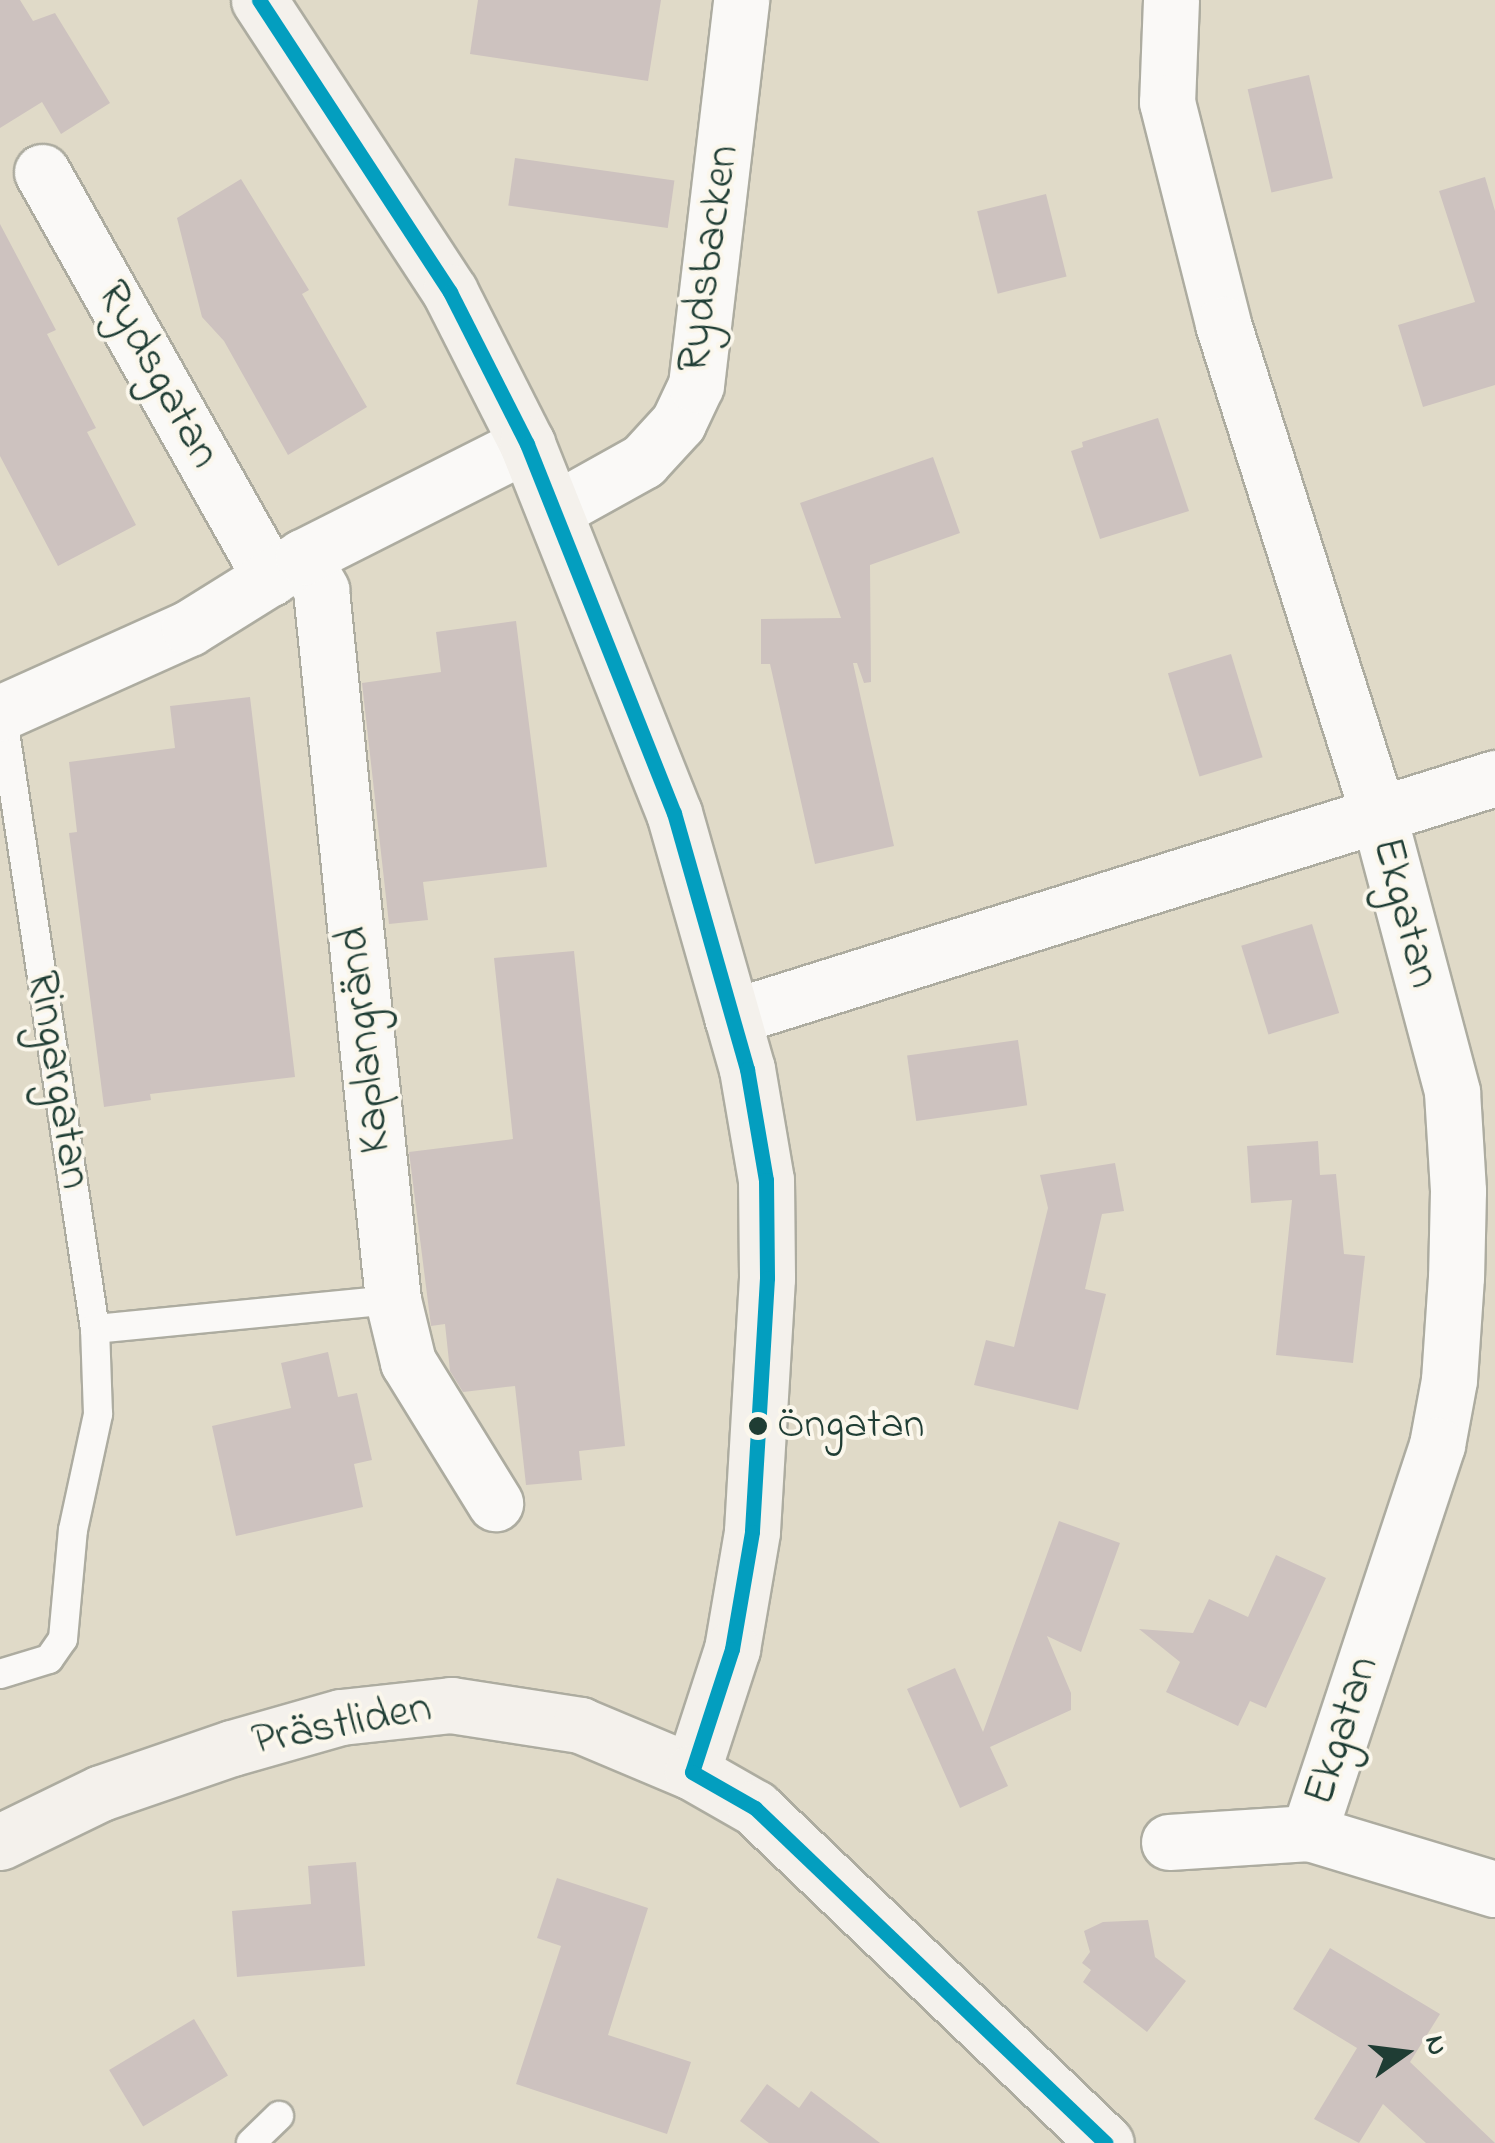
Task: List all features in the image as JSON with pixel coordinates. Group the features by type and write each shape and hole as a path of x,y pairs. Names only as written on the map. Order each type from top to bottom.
{"street":[{"path":"259,0 450,292 528,444 674,813 746,1069 766,1180 761,1407 752,1532 732,1649 692,1772"},
{"name":"Rydsbacken","path":"555,510 643,461 678,423 696,385 742,0"},
{"name":"Ekgatan","path":"1171,0 1167,102 1209,269 1378,813 1452,1092 1458,1191 1450,1363 1437,1445 1309,1833"},
{"name":"Rydsgatan","path":"42,172 287,568"},
{"path":"1,713 189,628 287,568 528,444"},
{"name":"Kaplangränd","path":"287,568 321,590 392,1300 408,1362 494,1502"},
{"path":"732,1016 1495,778"},
{"name":"Prästliden","path":"0,1842 101,1793 232,1748 342,1718 451,1704 580,1725 692,1772 755,1808 1106,2143"},
{"path":"1168,1842 1309,1833 1495,1889"}],"lane":[{"name":"Ringargatan","path":"0,1674 49,1659 63,1639 74,1530 98,1414 95,1329 1,713"},
{"path":"95,1329 392,1300"},
{"path":"251,2143 279,2116"}],"building":[{"path":"0,0 20,0 33,21 55,13 110,103 61,134 42,102 0,128"},
{"path":"478,0 661,0 648,81 470,54"},
{"path":"1309,75 1333,178 1271,192 1248,89"},
{"path":"515,158 674,180 668,228 508,206"},
{"path":"1485,177 1495,211 1495,385 1423,407 1398,325 1475,302 1439,191"},
{"path":"241,179 309,290 302,294 367,407 288,455 224,341 202,317 177,218"},
{"path":"1046,194 1067,276 998,294 977,211"},
{"path":"0,224 56,330 47,334 96,428 87,432 136,525 58,566 0,456"},
{"path":"1158,418 1189,511 1100,539 1071,451 1083,447 1082,442"},
{"path":"933,457 960,533 870,565 871,682 864,683 857,663 853,663 894,846 815,864 770,664 761,664 761,619 841,618 800,503"},
{"path":"516,621 547,867 423,882 428,920 389,924 362,683 441,672 436,632"},
{"path":"1231,654 1263,757 1199,777 1168,673"},
{"path":"250,697 295,1077 150,1094 151,1100 104,1107 69,833 77,832 69,762 175,748 170,706"},
{"path":"1312,924 1339,1013 1268,1035 1241,946"},
{"path":"574,951 625,1446 579,1451 582,1480 526,1485 515,1386 463,1392 450,1371 445,1324 431,1326 409,1152 513,1139 494,958"},
{"path":"1018,1040 1027,1105 916,1121 907,1056"},
{"path":"1318,1141 1320,1175 1336,1174 1344,1254 1365,1256 1353,1363 1276,1355 1292,1200 1251,1203 1247,1146"},
{"path":"1115,1163 1124,1211 1102,1214 1085,1289 1106,1294 1078,1410 974,1385 986,1340 1014,1347 1048,1208 1040,1175"},
{"path":"328,1352 338,1397 357,1393 372,1460 354,1464 363,1507 236,1536 212,1426 291,1408 281,1363"},
{"path":"1059,1521 1120,1543 1081,1652 1047,1636 1071,1693 1071,1710 990,1747 1008,1786 960,1808 907,1689 955,1668 983,1732"},
{"path":"1276,1555 1326,1578 1266,1708 1250,1701 1238,1726 1166,1692 1180,1662 1139,1629 1193,1633 1209,1599 1248,1617"},
{"path":"356,1862 365,1966 237,1977 232,1911 311,1904 308,1866"},
{"path":"557,1878 648,1908 608,2035 691,2062 667,2134 516,2084 561,1946 537,1938"},
{"path":"1148,1920 1155,1957 1186,1981 1147,2032 1083,1982 1091,1970 1082,1963 1090,1952 1084,1931 1103,1922"},
{"path":"1330,1948 1440,2014 1410,2062 1495,2143 1426,2143 1383,2104 1359,2143 1314,2119 1357,2048 1293,2009"},
{"path":"194,2019 228,2076 143,2127 109,2070"},
{"path":"767,2084 799,2108 811,2091 880,2143 769,2143 740,2121"}],"transit line":[{"path":"259,0 450,292 527,444 674,813 747,1069 766,1180 767,1278 752,1532 732,1649 692,1772"},
{"path":"692,1772 755,1808 1106,2143"}],"place":[{"name":"Öngatan","path":"758,1426"}]}
